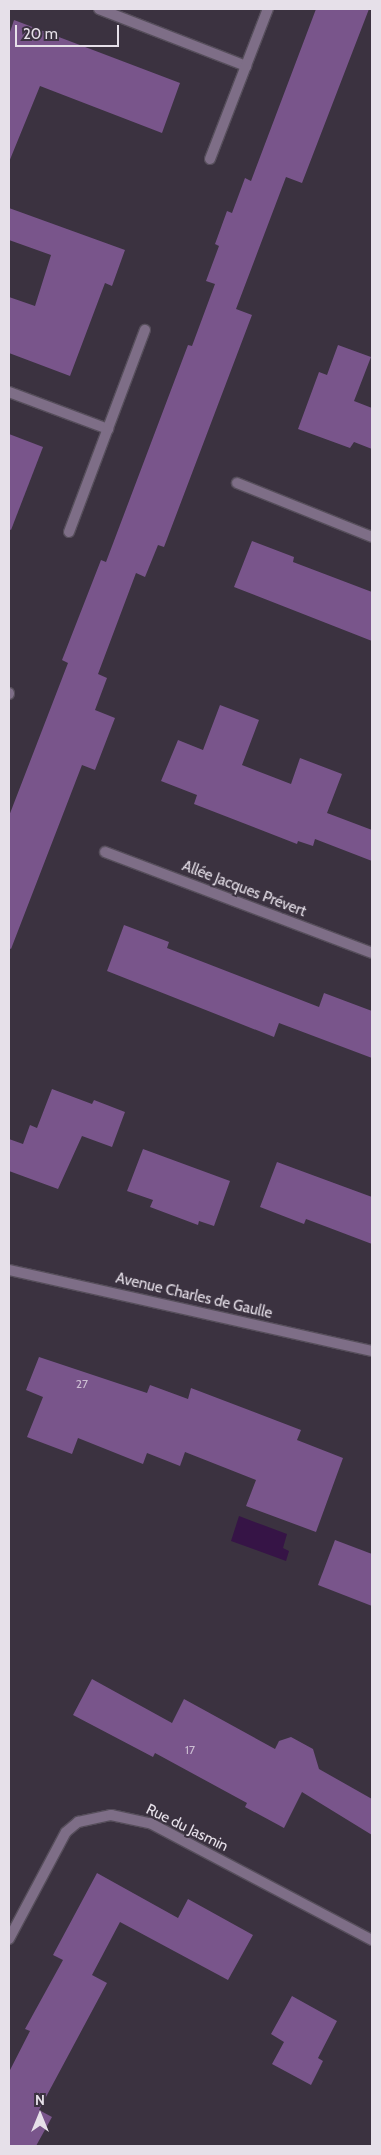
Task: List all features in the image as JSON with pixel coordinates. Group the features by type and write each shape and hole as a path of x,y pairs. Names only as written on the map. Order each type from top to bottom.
{"street":[{"path":"99,9 246,66"},
{"path":"210,159 268,9"},
{"path":"69,532 145,330"},
{"path":"9,392 108,429"},
{"path":"237,483 372,537"},
{"name":"Allée Jacques Prévert","path":"105,852 372,953"},
{"name":"Avenue Charles de Gaulle","path":"9,1270 372,1351"},
{"name":"Rue du Jasmin","path":"9,1939 66,1832 78,1822 111,1815 150,1823 372,1940"}],"shaded area":[{"path":"239,1516 287,1534 283,1548 289,1551 286,1561 231,1541"}],"building":[{"path":"316,9 369,9 302,183 286,177 236,309 252,315 164,547 158,545 145,577 136,573 98,674 107,678 95,710 115,718 95,770 82,765 11,949 9,948 9,816 68,663 62,660 101,560 106,562 188,345 192,346 215,284 206,281 219,246 215,244 227,211 232,213 245,178 251,181"},
{"path":"14,20 180,83 162,133 40,86 9,162 9,35"},
{"path":"9,208 125,250 112,286 105,283 70,376 9,353 9,297 35,306 51,255 9,240"},
{"path":"338,345 371,357 354,401 372,408 372,449 354,442 350,448 298,429 319,372 327,375"},
{"path":"9,434 43,447 11,530 9,529"},
{"path":"252,541 294,557 293,562 372,592 372,641 234,587"},
{"path":"220,705 259,720 242,765 291,784 300,758 342,774 327,813 372,830 372,861 315,839 313,846 298,841 297,844 194,804 197,795 161,781 178,740 203,750"},
{"path":"124,925 169,942 167,948 319,1007 324,993 372,1011 372,1058 279,1023 274,1037 107,971"},
{"path":"52,1089 92,1104 94,1100 125,1112 112,1147 82,1136 58,1189 9,1171 9,1139 23,1144 30,1125 37,1128"},
{"path":"143,1149 230,1181 214,1226 199,1221 198,1225 150,1207 153,1200 127,1191"},
{"path":"277,1162 372,1197 372,1244 306,1219 304,1224 260,1207"},
{"path":"39,1357 147,1393 150,1385 188,1399 191,1388 301,1430 297,1440 343,1458 316,1532 246,1506 256,1480 185,1452 180,1466 147,1453 143,1464 78,1438 72,1454 27,1437 43,1397 26,1390"},
{"path":"335,1540 372,1554 372,1606 318,1585"},
{"path":"92,1679 172,1723 184,1699 275,1749 279,1741 291,1737 313,1749 319,1769 372,1799 372,1835 302,1792 284,1828 245,1807 247,1803 155,1753 153,1757 73,1715"},
{"path":"97,1873 178,1918 188,1899 253,1935 228,1980 120,1922 92,1975 107,1983 39,2110 52,2117 36,2146 9,2146 9,2072 30,2031 25,2029 63,1960 53,1955"},
{"path":"292,1996 337,2021 318,2058 323,2061 311,2085 272,2064 284,2042 271,2034"}]}
